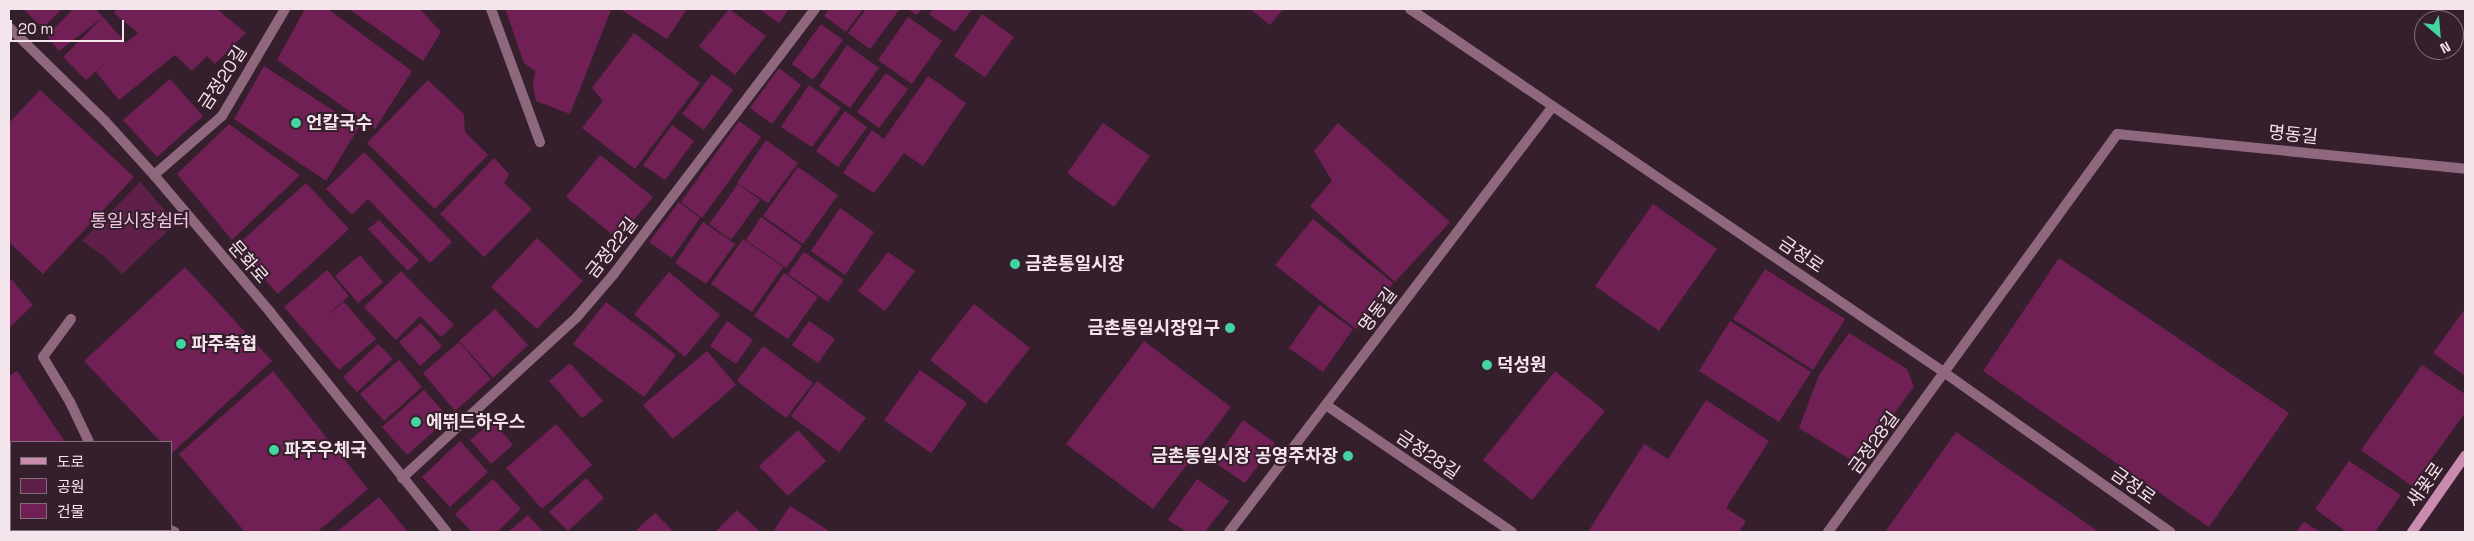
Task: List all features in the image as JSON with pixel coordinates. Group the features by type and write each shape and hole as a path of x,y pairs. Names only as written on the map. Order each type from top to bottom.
{"main road":[{"name":"새꽃로","path":"2412,532 2465,456"}],"street":[{"name":"금정20길","path":"154,175 222,116 285,9"},
{"path":"491,9 540,142"},
{"name":"금정22길","path":"402,478 577,317 613,275 815,9"},
{"name":"금정로","path":"1410,9 1945,373 2170,532"},
{"name":"문화로","path":"9,27 106,122 154,175 270,312 447,532"},
{"name":"명동길","path":"1229,532 1553,106"},
{"name":"명동길","path":"2117,134 2465,169"},
{"name":"금정28길","path":"1828,532 2117,134"},
{"path":"71,319 43,357 70,402 89,441"},
{"name":"금정28길","path":"1326,405 1512,532"}],"green space":[{"name":"통일시장쉼터","path":"140,182 176,223 122,274 104,256 82,241"}],"building":[{"path":"23,9 62,9 43,28"},
{"path":"73,9 95,9 103,17 59,51 47,36"},
{"path":"117,9 217,9 246,33 215,64 207,56 192,71 175,55 119,100 96,72 107,61 86,80 63,57 103,17 126,43 138,33 114,13"},
{"path":"305,9 328,9 412,71 375,129 277,60"},
{"path":"349,9 420,9 441,32 423,61"},
{"path":"505,9 611,10 570,114 536,101 533,86 535,71 524,63"},
{"path":"620,9 687,9 667,39"},
{"path":"729,9 766,36 735,75 699,46"},
{"path":"759,9 789,9 779,23"},
{"path":"829,9 863,9 846,32 824,16"},
{"path":"866,9 899,10 870,49 848,33"},
{"path":"908,9 922,9 917,15"},
{"path":"933,9 972,9 955,32 929,14"},
{"path":"1250,9 1283,9 1270,25"},
{"path":"982,14 1014,37 985,77 954,56"},
{"path":"908,17 942,41 912,84 878,60"},
{"path":"821,24 843,40 813,80 792,64"},
{"path":"634,33 700,83 635,169 582,128 603,101 592,88"},
{"path":"847,45 879,68 850,108 819,86"},
{"name":"언칼국수","path":"264,66 359,127 326,181 234,119"},
{"path":"779,68 801,85 772,124 750,108"},
{"path":"886,73 908,89 879,128 857,112"},
{"path":"712,74 733,90 704,130 682,114"},
{"path":"928,76 966,103 923,166 904,153 874,193 843,173 872,130 884,139"},
{"path":"170,79 203,116 157,157 123,120"},
{"path":"428,80 464,114 465,132 488,155 435,209 367,143"},
{"path":"809,85 841,108 812,147 781,127"},
{"path":"40,90 134,177 43,274 9,242 9,123"},
{"path":"845,111 867,127 838,167 816,151"},
{"path":"739,121 761,137 702,218 681,202"},
{"path":"1103,123 1150,156 1114,207 1067,173"},
{"path":"1338,123 1450,222 1395,282 1310,206 1332,181 1314,151"},
{"path":"229,124 300,175 232,240 177,174"},
{"path":"672,125 694,141 665,180 643,165"},
{"path":"766,140 798,163 768,203 737,183"},
{"path":"364,152 452,242 430,263 368,199 352,215 326,189"},
{"path":"600,155 653,197 618,239 566,197"},
{"path":"494,158 509,174 504,183 532,209 484,257 440,214"},
{"path":"798,167 838,195 803,244 763,216"},
{"path":"306,183 349,229 278,294 235,247"},
{"path":"738,184 760,200 731,240 709,224"},
{"path":"679,202 700,218 672,258 649,242"},
{"path":"1653,204 1717,249 1659,331 1595,286"},
{"path":"840,208 874,232 845,275 811,251"},
{"path":"761,217 802,246 786,268 746,240"},
{"path":"1313,219 1393,283 1356,329 1275,265"},
{"path":"379,220 419,260 408,271 368,229"},
{"path":"703,222 735,244 706,284 675,263"},
{"path":"537,238 583,281 537,329 491,287"},
{"path":"743,239 783,267 752,312 711,284"},
{"path":"804,252 844,280 828,302 788,274"},
{"path":"888,252 915,271 885,311 858,291"},
{"path":"360,255 383,282 358,303 335,276"},
{"path":"2059,258 2289,413 2209,527 1983,371"},
{"path":"185,267 272,361 172,453 172,441 160,441 84,361"},
{"path":"1765,269 1845,319 1813,370 1733,319"},
{"path":"327,270 349,296 325,317 344,302 376,339 339,370 284,307"},
{"path":"401,271 454,325 441,337 420,316 396,340 364,307"},
{"path":"669,272 720,315 685,357 634,314"},
{"path":"784,273 818,297 788,339 754,316"},
{"path":"11,279 33,305 9,328 9,281"},
{"path":"606,302 676,355 644,397 573,344"},
{"path":"974,304 1030,348 986,404 930,360"},
{"path":"1319,305 1353,329 1323,372 1289,348"},
{"path":"495,309 528,345 493,378 459,341"},
{"path":"2465,309 2465,376 2433,353"},
{"path":"727,321 753,340 736,364 710,346"},
{"path":"809,321 835,339 818,363 792,345"},
{"path":"1730,321 1811,372 1779,422 1699,371"},
{"path":"421,323 442,346 420,366 399,342"},
{"path":"1849,333 1907,369 1914,387 1856,463 1799,428 1819,375"},
{"path":"1144,341 1231,407 1153,509 1066,444"},
{"path":"459,342 491,379 455,411 423,373"},
{"path":"378,344 393,359 357,392 343,377"},
{"path":"763,346 813,383 786,418 737,381"},
{"path":"707,351 736,385 673,439 643,405"},
{"path":"399,360 422,387 384,421 360,394"},
{"path":"570,363 603,401 582,418 549,381"},
{"path":"2422,365 2465,394 2465,413 2412,486 2361,450"},
{"path":"920,370 967,403 931,453 884,420"},
{"path":"17,371 64,441 10,441 10,474 9,473 9,376"},
{"path":"273,371 368,489 317,532 245,532 179,454"},
{"path":"1555,371 1605,411 1532,500 1483,460"},
{"path":"817,381 866,418 839,452 791,416"},
{"name":"에뛰드하우스","path":"424,390 449,418 407,455 382,427"},
{"path":"1706,400 1769,441 1726,508 1746,521 1739,532 1588,532 1644,444 1668,459"},
{"path":"1243,420 1275,443 1245,483 1214,462"},
{"path":"493,421 513,445 491,464 470,440"},
{"path":"556,424 592,465 542,509 506,468"},
{"path":"798,430 826,461 788,496 759,466"},
{"path":"1956,432 2099,532 1885,532"},
{"path":"460,441 488,472 450,507 422,477"},
{"path":"2349,461 2401,495 2375,532 2347,532 2315,509"},
{"path":"586,478 604,498 568,531 549,512"},
{"path":"493,479 521,509 497,532 472,532 455,514"},
{"path":"1197,479 1229,501 1205,532 1187,532 1168,520"},
{"path":"379,497 408,532 337,532"},
{"path":"9,504 10,521 9,523"},
{"path":"790,506 831,532 773,532"},
{"path":"737,510 760,532 715,532"},
{"path":"655,513 674,532 634,532"},
{"path":"528,515 543,532 508,532"},
{"path":"2304,522 2320,532 2296,532"},
{"path":"108,531 110,532 61,532"}],"place":[{"name":"언칼국수","path":"296,123"},
{"name":"금촌통일시장","path":"1015,264"},
{"name":"금촌통일시장입구","path":"1230,328"},
{"name":"파주축협","path":"181,344"},
{"name":"덕성원","path":"1487,365"},
{"name":"에뛰드하우스","path":"416,422"},
{"name":"파주우체국","path":"274,450"},
{"name":"금촌통일시장 공영주차장","path":"1348,456"}]}
